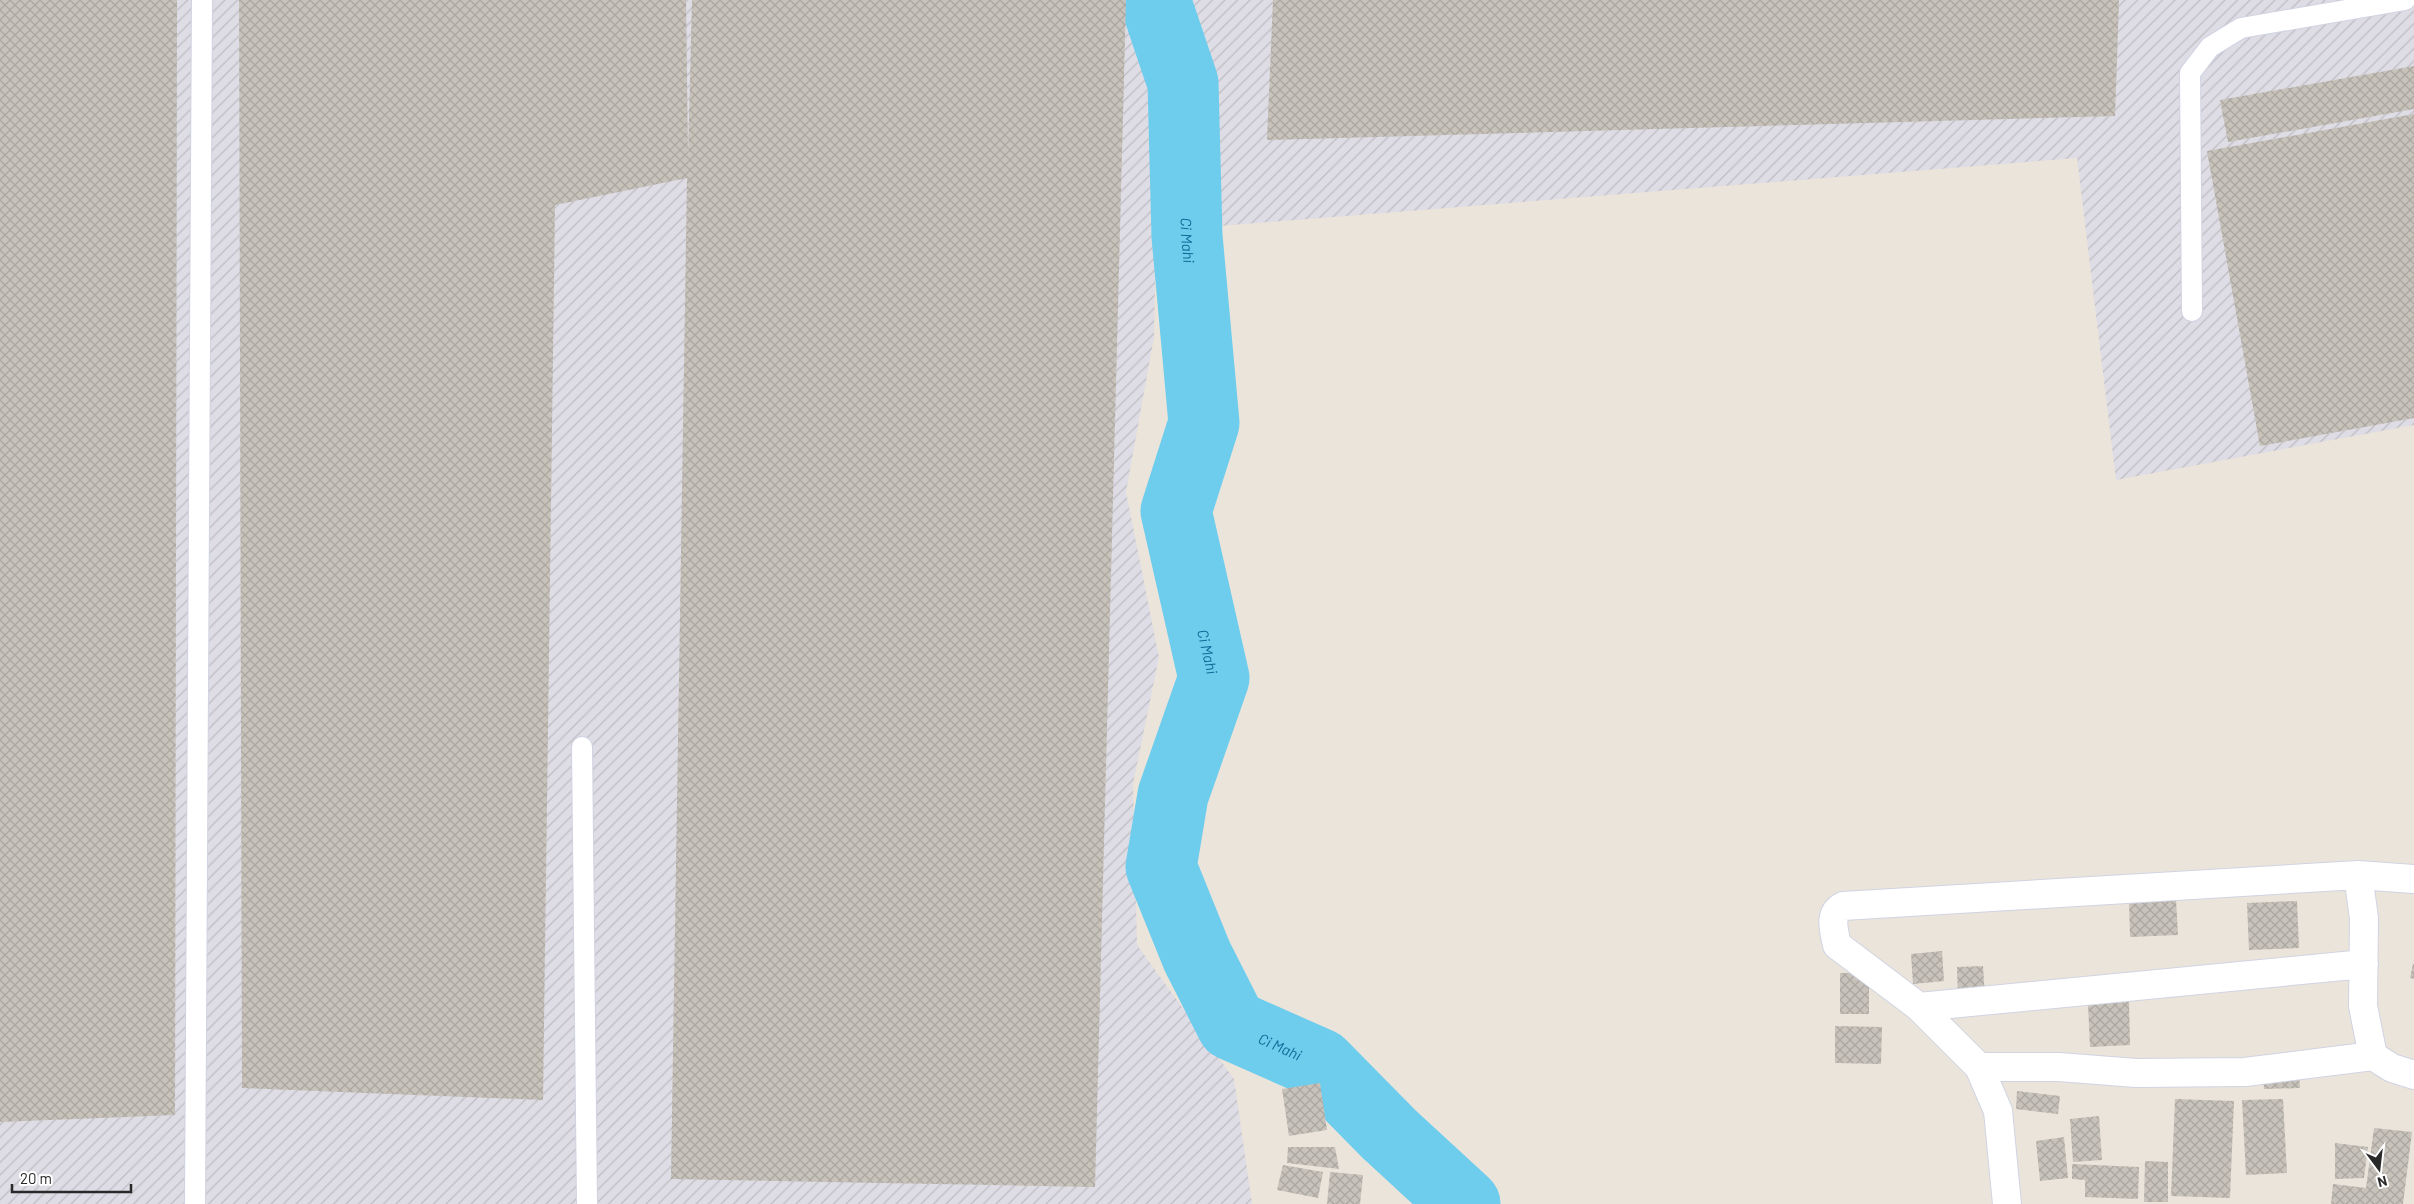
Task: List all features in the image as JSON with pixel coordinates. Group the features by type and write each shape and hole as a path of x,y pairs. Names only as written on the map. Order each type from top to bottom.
{"street":[{"path":"2003,1203 1998,1111 1979,1067 1919,1006 1837,945 1833,915 1836,910 1843,906 2358,875 2414,879"},
{"path":"2358,875 2364,918 2362,1006 2373,1056"},
{"path":"1919,1006 2364,964"},
{"path":"1979,1067 2059,1067 2136,1073 2245,1072 2373,1056 2392,1068 2414,1076"}],"lane":[{"path":"195,1204 202,0"},
{"path":"2192,311 2190,73 2210,47 2241,28 2405,0"},
{"path":"582,747 586,1204"}],"shaded area":[{"path":"0,0 2414,0 2414,425 2116,480 2077,158 1156,231 1154,337 1126,492 1159,657 1133,784 1137,945 1234,1079 1252,1204 0,1204"}],"building":[{"path":"0,0 177,0 175,1115 0,1122"},
{"path":"239,0 686,0 688,159 692,0 1126,0 1095,1187 671,1179 687,178 555,205 543,1100 242,1088"},
{"path":"1273,0 2119,0 2115,116 1267,140"},
{"path":"2414,66 2414,109 2228,142 2220,100"},
{"path":"2414,114 2414,418 2260,446 2207,151"},
{"path":"2176,900 2178,935 2130,937 2129,901"},
{"path":"2297,901 2299,948 2249,950 2247,903"},
{"path":"1942,951 1944,981 1913,984 1911,954"},
{"path":"2414,964 2414,979 2410,978"},
{"path":"1983,966 1985,997 1958,998 1957,967"},
{"path":"1840,973 1869,973 1869,1014 1840,1014"},
{"path":"2129,1002 2130,1045 2090,1047 2088,1004"},
{"path":"1835,1026 1882,1027 1881,1064 1835,1063"},
{"path":"2299,1072 2300,1088 2264,1089 2263,1073"},
{"path":"1320,1083 1327,1130 1289,1136 1282,1089"},
{"path":"2017,1091 2060,1096 2058,1114 2016,1109"},
{"path":"2175,1099 2234,1101 2230,1198 2171,1196"},
{"path":"2283,1099 2287,1173 2246,1175 2242,1100"},
{"path":"2099,1116 2102,1160 2073,1162 2070,1119"},
{"path":"2374,1128 2412,1132 2403,1204 2331,1204 2333,1184 2366,1188"},
{"path":"2064,1137 2068,1178 2040,1181 2036,1141"},
{"path":"2335,1143 2368,1147 2364,1178 2335,1179"},
{"path":"1288,1147 1335,1147 1339,1169 1287,1163"},
{"path":"2145,1161 2168,1162 2168,1202 2144,1202"},
{"path":"2072,1164 2139,1167 2138,1199 2085,1197 2085,1180 2072,1179"},
{"path":"1283,1165 1323,1172 1318,1198 1277,1190"},
{"path":"1330,1172 1363,1175 1360,1204 1327,1204"}],"waterway":[{"name":"Ci Mahi","path":"1155,0 1183,83 1187,236 1204,423 1176,511 1214,678 1173,795 1161,867 1197,956 1232,1025 1320,1064 1389,1134 1465,1204"}]}
